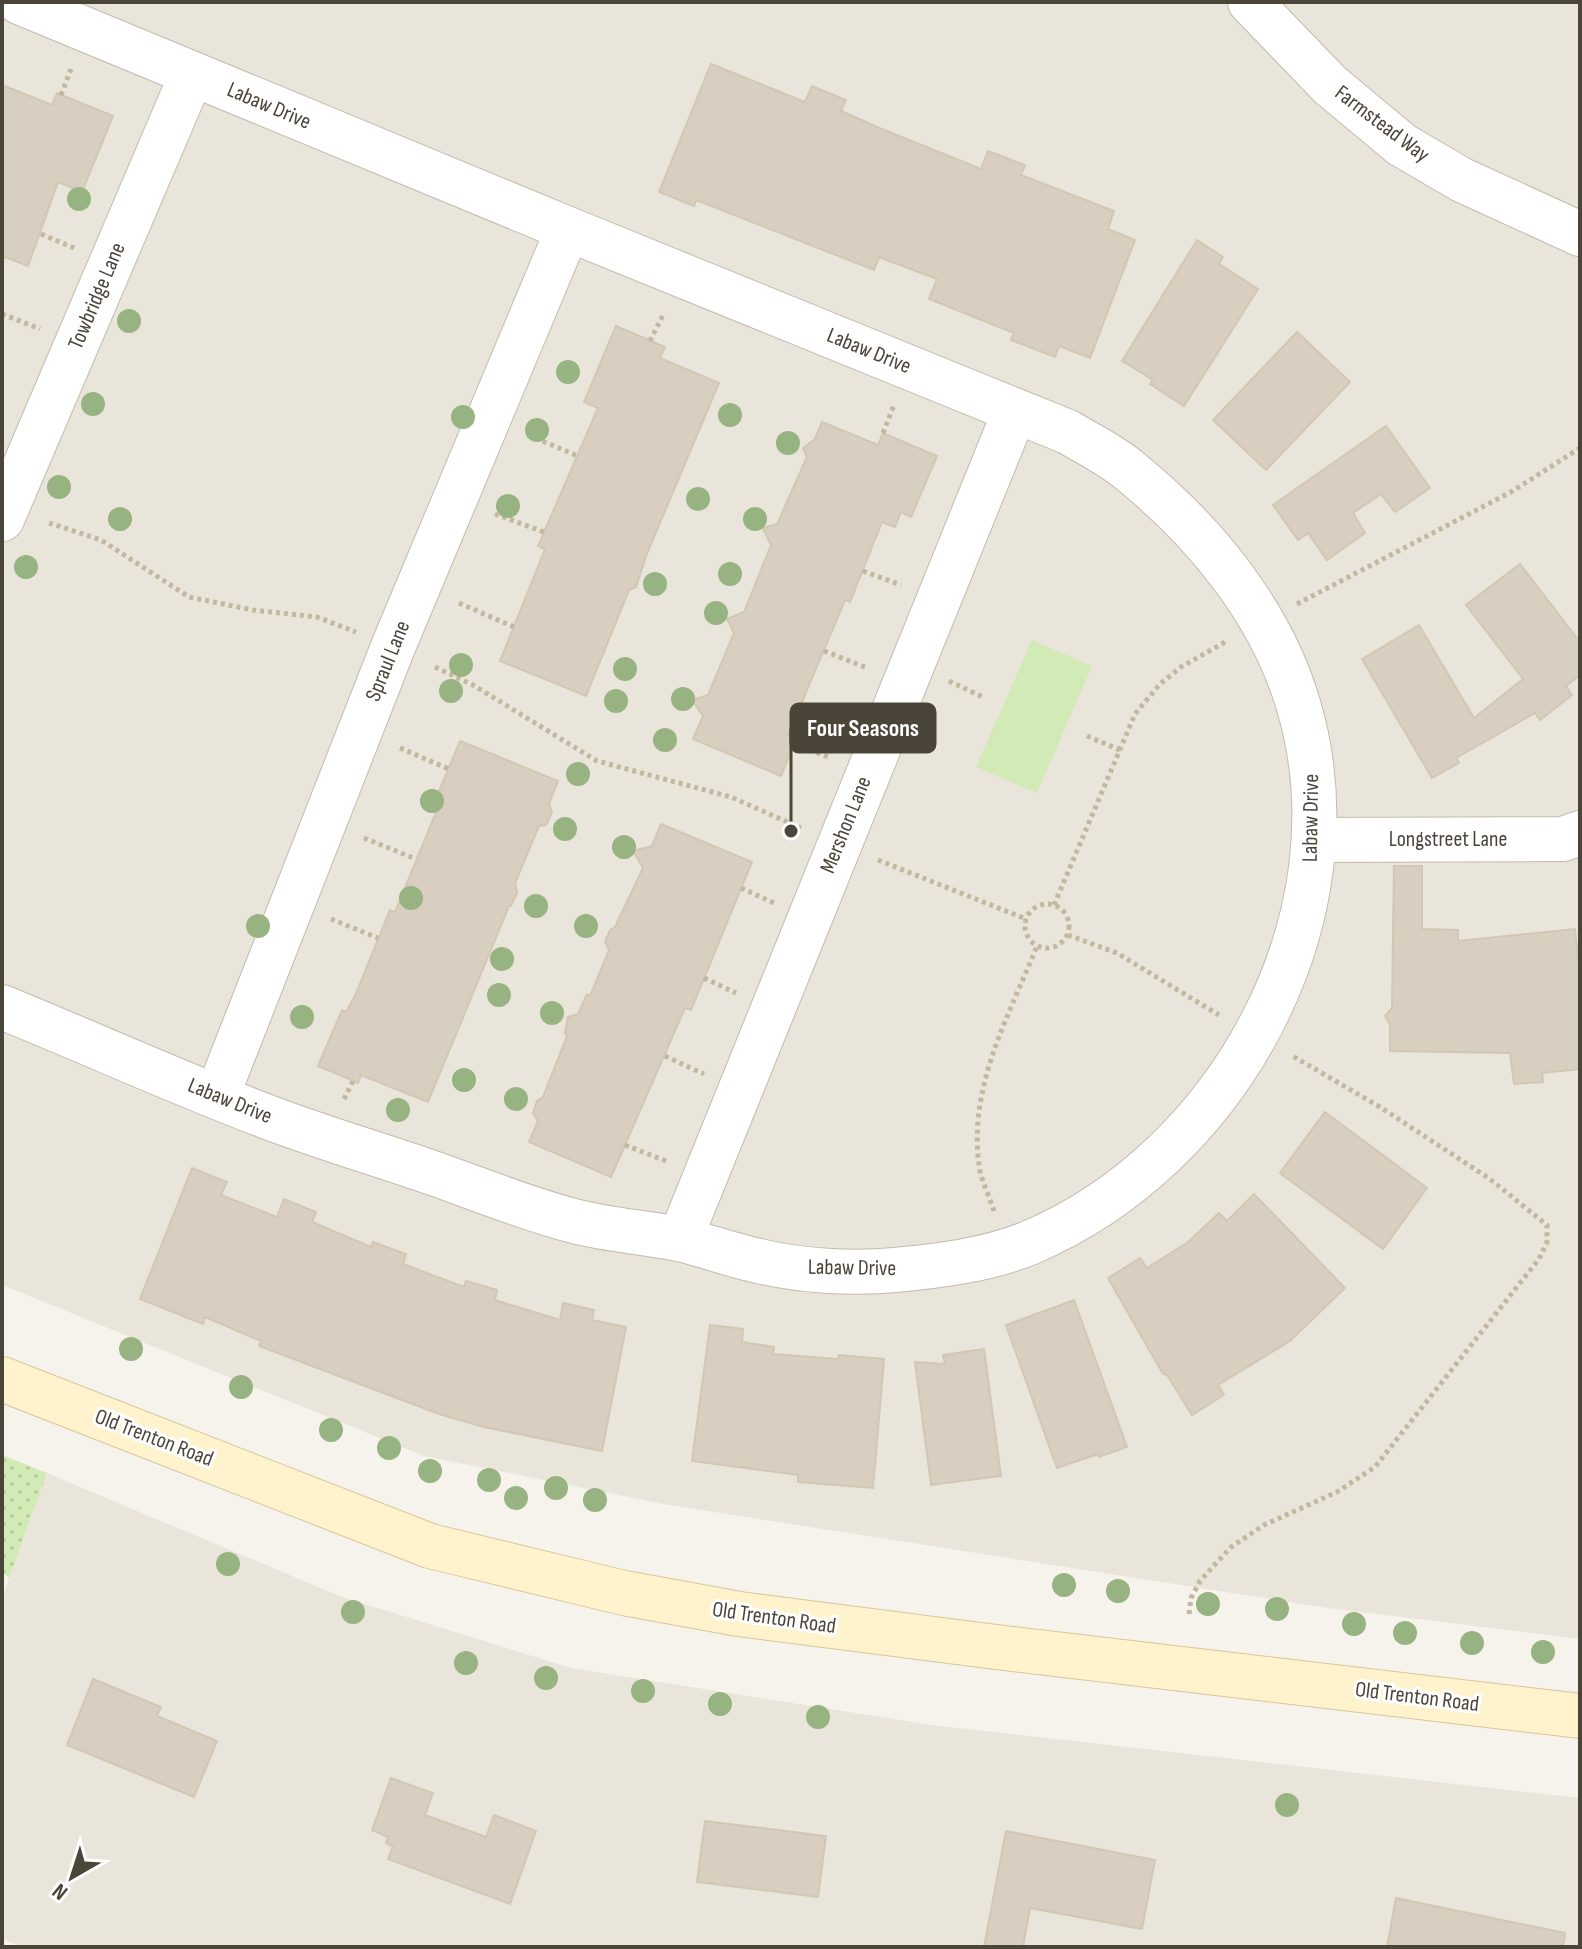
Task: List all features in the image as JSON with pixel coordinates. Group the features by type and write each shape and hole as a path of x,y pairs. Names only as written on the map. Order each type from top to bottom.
{"main road":[{"name":"Old Trenton Road","path":"2,1379 430,1546 624,1593 739,1614 1580,1716"}],"street":[{"name":"Labaw Drive","path":"2,1007 274,1119 576,1222 680,1239 763,1263 830,1271 889,1271 946,1264 995,1254 1028,1243 1091,1211 1172,1148 1211,1104 1255,1035 1278,989 1307,892 1314,840 1311,764 1299,706 1280,657 1244,591 1200,537 1128,469 1068,432 19,2"},
{"name":"Farmstead Way","path":"1250,2 1330,85 1402,145 1462,180 1580,234"},
{"name":"Towbridge Lane","path":"2,519 192,74"},
{"name":"Spraul Lane","path":"217,1096 393,647 568,229"},
{"name":"Mershon Lane","path":"680,1239 1015,411"},
{"name":"Longstreet Lane","path":"1314,840 1563,839 1580,833"}],"path":[{"path":"61,95 73,64"},
{"path":"41,234 82,251"},
{"path":"650,341 667,308"},
{"path":"2,314 48,333"},
{"path":"883,433 896,401"},
{"path":"528,435 578,456"},
{"path":"1296,604 1511,492 1580,448"},
{"path":"495,514 544,532"},
{"path":"49,523 101,540 189,597 253,610 317,617 365,636"},
{"path":"863,571 905,587"},
{"path":"459,603 514,627"},
{"path":"1054,905 1135,714 1160,684 1181,667 1230,640"},
{"path":"824,651 872,670"},
{"path":"435,667 473,685 597,761 731,797 805,830"},
{"path":"948,681 985,698"},
{"path":"1087,736 1120,750"},
{"path":"794,744 836,760"},
{"path":"400,748 449,769"},
{"path":"364,838 416,859"},
{"path":"872,858 1026,919"},
{"path":"741,888 775,903"},
{"path":"1041,905 1054,905 1066,914 1070,928 1068,935 1059,946 1051,949 1037,946 1025,931 1026,919 1041,905"},
{"path":"330,919 378,938"},
{"path":"1068,935 1117,953 1223,1017"},
{"path":"995,1212 981,1174 977,1141 978,1106 985,1075 1037,946"},
{"path":"704,978 737,993"},
{"path":"1189,1614 1191,1598 1200,1581 1231,1547 1264,1525 1337,1492 1375,1467 1539,1259 1547,1242 1547,1225 1490,1179 1380,1107 1279,1048"},
{"path":"665,1056 705,1075"},
{"path":"340,1107 353,1081"},
{"path":"625,1145 671,1163"}],"shaded area":[{"path":"2,2 1580,2 1580,1639 1328,1608 663,1504 424,1456 2,1285"},
{"path":"47,1473 342,1597 571,1668 932,1725 1580,1798 1580,1947 22,1947 2,1939 2,1599"}],"green space":[{"path":"1032,640 1092,666 1037,793 976,767"},
{"path":"2,1455 47,1473 9,1579 2,1570"}],"building":[{"path":"711,64 805,102 812,86 846,100 841,111 884,130 981,169 988,151 1025,165 1021,175 1114,211 1108,229 1135,240 1090,358 1059,346 1055,357 1011,340 1014,333 929,299 937,279 879,257 874,270 696,200 694,206 659,192"},
{"path":"2,85 52,105 57,93 113,116 82,192 58,182 28,266 2,256"},
{"path":"1197,240 1223,257 1219,264 1258,289 1184,406 1150,384 1153,380 1122,361"},
{"path":"616,326 665,347 660,358 719,383 646,556 636,587 629,590 586,696 500,661 545,549 538,546 598,408 584,402"},
{"path":"1297,332 1350,382 1266,470 1213,420"},
{"path":"822,422 878,445 883,433 937,456 911,517 901,512 895,527 882,522 850,602 845,600 788,735 796,739 781,776 693,739 703,716 692,700 708,695 734,633 727,619 744,612 771,545 763,528 777,524 807,457 803,448 815,439"},
{"path":"1386,426 1430,488 1395,512 1381,494 1353,513 1365,533 1327,560 1308,533 1298,540 1273,505"},
{"path":"1520,564 1580,642 1580,675 1566,686 1572,695 1540,720 1535,713 1456,758 1459,763 1432,778 1362,659 1419,625 1474,718 1523,679 1466,605"},
{"path":"460,741 558,781 549,803 552,813 546,825 539,826 515,883 517,893 428,1102 361,1075 358,1083 318,1066 342,1010 346,1012 355,996 390,910 395,912 437,810 432,808"},
{"path":"661,824 752,862 691,1010 685,1008 611,1177 529,1142 538,1121 533,1113 537,1101 543,1097 567,1036 568,1017 578,1014 587,994 590,996 609,950 605,942 643,868 633,851 652,846"},
{"path":"1394,866 1422,866 1422,929 1458,930 1458,941 1575,929 1580,974 1580,1069 1542,1073 1543,1082 1514,1084 1510,1053 1390,1051 1390,1024 1385,1016 1392,1008"},
{"path":"1325,1112 1427,1188 1383,1249 1280,1173"},
{"path":"192,1168 227,1182 221,1195 277,1217 284,1199 316,1212 312,1222 371,1247 373,1242 406,1254 403,1264 464,1287 466,1281 497,1290 495,1300 560,1320 563,1303 594,1310 592,1320 626,1327 602,1451 484,1427 439,1414 259,1346 261,1341 205,1317 203,1324 140,1299"},
{"path":"1254,1194 1345,1288 1290,1341 1218,1385 1224,1395 1192,1415 1167,1375 1163,1374 1108,1278 1140,1258 1147,1268 1188,1242 1219,1213 1227,1221"},
{"path":"1074,1300 1127,1447 1057,1468 1006,1325"},
{"path":"710,1325 743,1329 742,1342 774,1347 773,1354 884,1359 873,1488 798,1482 798,1475 692,1461"},
{"path":"984,1349 1001,1476 931,1485 915,1362 945,1364 943,1355"},
{"path":"93,1679 161,1707 157,1716 217,1741 194,1797 67,1745"},
{"path":"391,1778 433,1793 425,1815 486,1837 494,1815 536,1831 510,1904 388,1859 393,1846 386,1843 388,1837 372,1830"},
{"path":"705,1821 826,1836 818,1897 697,1882"},
{"path":"1006,1831 1155,1860 1142,1929 1030,1908 1023,1947 984,1947"},
{"path":"1396,1898 1565,1933 1563,1947 1387,1947"}],"place":[{"name":"Four Seasons","path":"791,831"}]}
